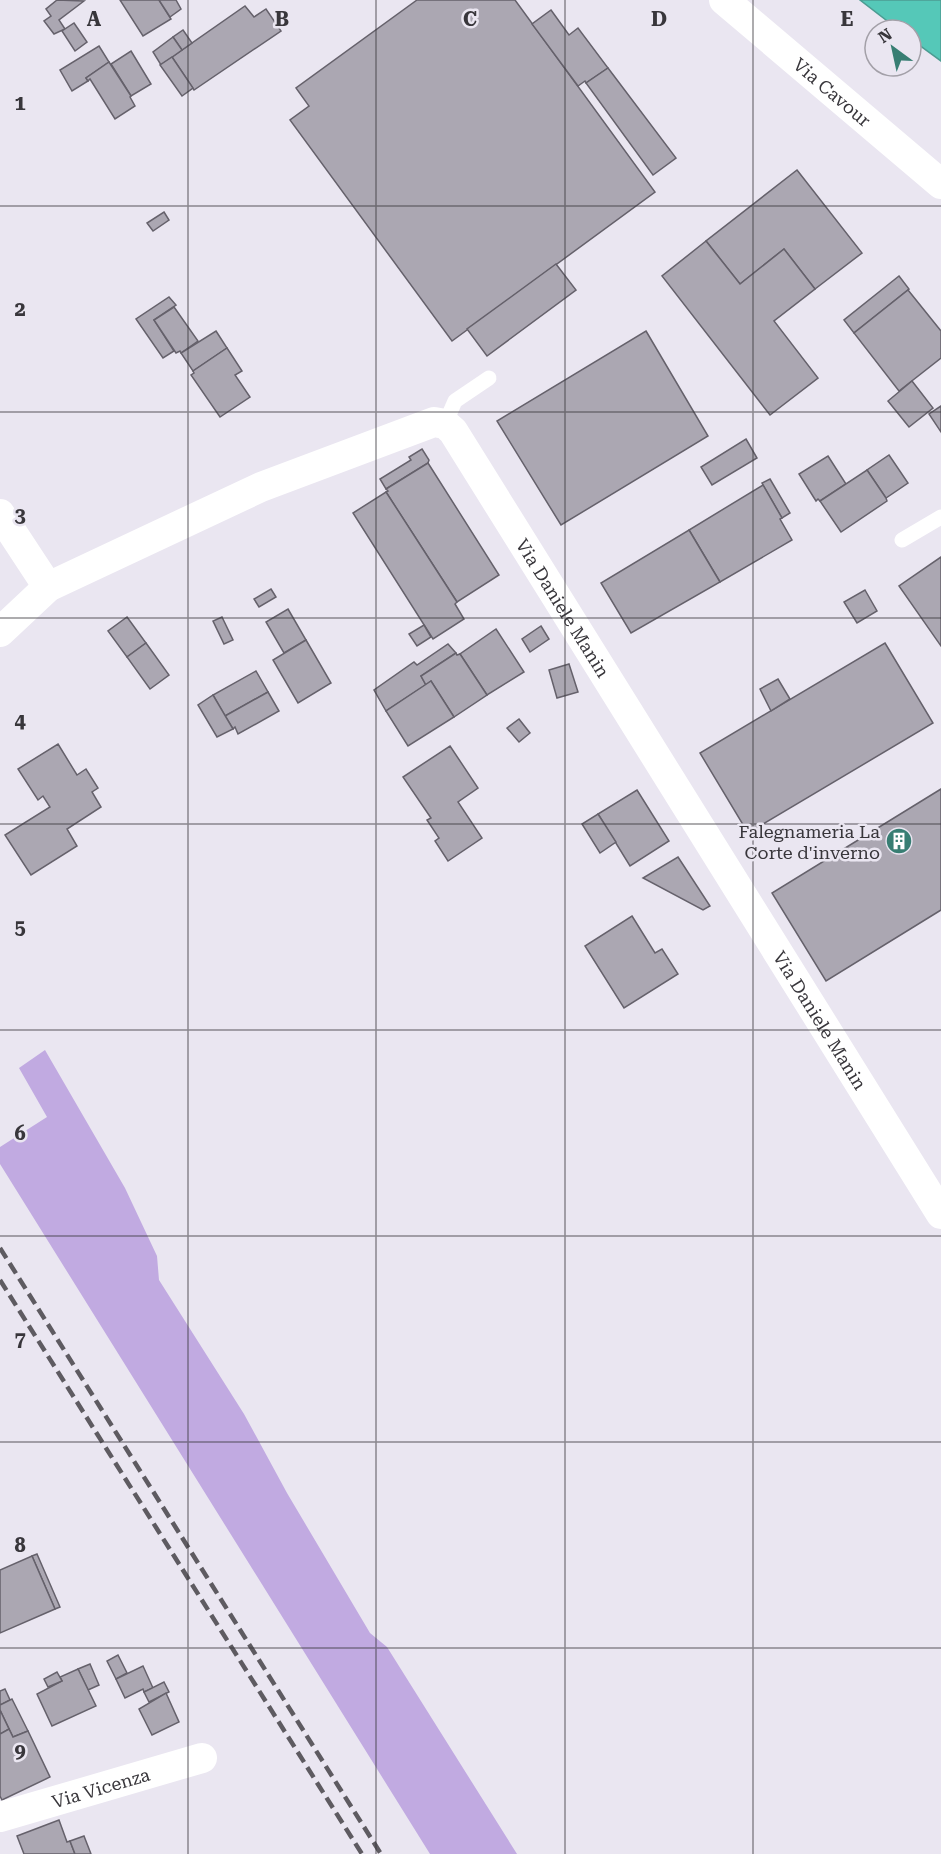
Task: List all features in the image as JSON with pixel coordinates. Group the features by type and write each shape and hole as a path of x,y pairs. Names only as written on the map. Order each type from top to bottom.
{"street":[{"name":"Via Cavour","path":"723,0 941,184"},
{"path":"0,632 48,586 261,487 434,422 445,424"},
{"name":"Via Daniele Manin","path":"445,424 453,431 941,1214"},
{"path":"0,514 48,586"},
{"name":"Via Vicenza","path":"0,1817 202,1758"}],"lane":[{"path":"445,424 455,401 489,378"},
{"path":"902,540 941,517"}],"shaded area":[{"path":"860,0 941,0 941,61 923,48 923,18 883,18"},
{"path":"45,1050 125,1188 157,1256 159,1280 244,1414 287,1493 370,1633 387,1647 517,1854 430,1854 0,1164 0,1147 47,1117 19,1068"}],"building":[{"path":"57,0 84,1 59,20 65,29 54,34 44,21 51,16 46,9"},
{"path":"120,0 159,0 171,19 143,36"},
{"path":"159,0 176,0 181,9 170,17"},
{"path":"417,0 515,0 655,192 452,341 290,120 309,106 296,88"},
{"path":"245,6 254,17 266,9 281,31 194,90 172,57"},
{"path":"551,10 569,35 578,28 608,68 578,86 532,24"},
{"path":"74,23 87,42 75,51 62,31"},
{"path":"183,30 192,43 182,50 173,37"},
{"path":"173,37 182,50 161,65 153,52"},
{"path":"99,46 109,62 86,78 88,81 72,91 60,70"},
{"path":"131,51 151,84 131,96 111,64"},
{"path":"172,57 193,88 182,96 160,65"},
{"path":"109,62 135,106 115,119 90,79 88,81 86,78"},
{"path":"608,68 676,158 653,175 586,83"},
{"path":"797,170 862,253 815,289 784,249 740,284 706,241"},
{"path":"164,212 169,220 153,231 147,223"},
{"path":"706,241 740,284 784,249 815,289 774,321 818,378 770,415 662,276"},
{"path":"556,264 576,290 487,356 467,329"},
{"path":"899,276 909,289 854,333 844,320"},
{"path":"908,290 941,331 941,358 899,391 854,333"},
{"path":"169,297 176,305 154,320 174,351 163,358 136,319"},
{"path":"174,307 198,341 181,353 180,351 176,353 154,320"},
{"path":"216,331 227,348 193,371 181,353"},
{"path":"646,331 708,436 561,525 497,421"},
{"path":"227,348 242,371 235,375 250,397 220,417 191,375 193,371"},
{"path":"912,381 933,408 909,427 888,401"},
{"path":"941,406 941,432 929,414"},
{"path":"746,439 757,458 712,485 701,467"},
{"path":"422,449 429,460 428,463 386,489 380,479 411,460 409,457"},
{"path":"889,455 908,483 886,498 867,470"},
{"path":"828,456 846,484 820,501 818,499 816,501 799,474"},
{"path":"428,463 499,575 457,602 386,492 388,491 386,489"},
{"path":"867,470 887,501 841,532 820,501"},
{"path":"770,479 790,513 782,518 762,483"},
{"path":"763,485 792,540 720,582 689,530"},
{"path":"386,492 457,602 455,604 464,619 433,639 353,513"},
{"path":"689,530 720,582 631,633 601,583"},
{"path":"941,557 941,646 899,586"},
{"path":"271,589 276,597 259,607 254,599"},
{"path":"865,590 877,611 857,623 844,602"},
{"path":"288,609 306,640 284,653 266,622"},
{"path":"127,617 146,643 127,657 108,631"},
{"path":"222,617 233,640 224,644 213,621"},
{"path":"424,625 431,637 417,646 409,634"},
{"path":"541,626 549,639 530,652 522,639"},
{"path":"496,629 524,672 487,695 460,654"},
{"path":"306,640 331,683 298,703 273,660"},
{"path":"146,643 169,675 150,689 127,657"},
{"path":"885,643 933,723 748,833 700,753"},
{"path":"448,644 456,653 421,676 426,685 386,711 374,690 414,662 417,665"},
{"path":"456,653 460,654 487,695 454,717 431,681 426,685 421,676"},
{"path":"569,664 578,692 557,698 549,670"},
{"path":"256,671 268,692 225,716 213,695"},
{"path":"778,679 790,699 771,711 760,689"},
{"path":"431,681 454,717 408,746 386,711"},
{"path":"268,692 279,711 238,734 225,716"},
{"path":"213,695 233,729 217,737 198,705"},
{"path":"519,719 530,733 519,742 507,728"},
{"path":"58,744 77,775 86,769 98,788 92,792 101,807 67,829 77,846 31,875 5,835 50,807 43,796 38,800 18,769"},
{"path":"450,746 478,788 458,802 482,838 448,861 435,841 439,838 427,820 431,818 403,777"},
{"name":"Falegnameria La Corte d'inverno","path":"941,789 941,910 826,981 772,893"},
{"path":"637,790 669,841 630,866 598,814"},
{"path":"598,814 616,842 600,853 582,824"},
{"path":"678,857 710,906 703,910 643,878"},
{"path":"632,916 655,953 662,949 678,974 624,1008 585,946"},
{"path":"37,1554 60,1607 55,1609 32,1556"},
{"path":"32,1556 55,1609 0,1633 0,1570"},
{"path":"118,1655 127,1673 116,1679 107,1661"},
{"path":"90,1664 99,1685 88,1690 78,1669"},
{"path":"143,1666 153,1688 144,1692 143,1689 125,1698 116,1679"},
{"path":"78,1669 96,1706 52,1726 37,1694 62,1681 60,1677"},
{"path":"57,1672 62,1681 48,1687 44,1679"},
{"path":"164,1682 169,1692 149,1702 144,1692"},
{"path":"5,1689 10,1700 0,1705 0,1691"},
{"path":"166,1693 179,1722 152,1735 139,1709"},
{"path":"12,1699 28,1731 13,1737 0,1710 0,1705"},
{"path":"0,1710 9,1729 0,1734"},
{"path":"9,1729 13,1737 28,1731 50,1777 2,1800 0,1796 0,1734"},
{"path":"59,1820 67,1842 70,1841 75,1854 24,1854 17,1836"},
{"path":"84,1836 91,1854 75,1854 70,1841"}],"railway":[{"path":"0,1248 381,1854"},
{"path":"0,1280 362,1854"}],"place":[{"name":"Falegnameria La Corte d'inverno","path":"899,841"}]}
